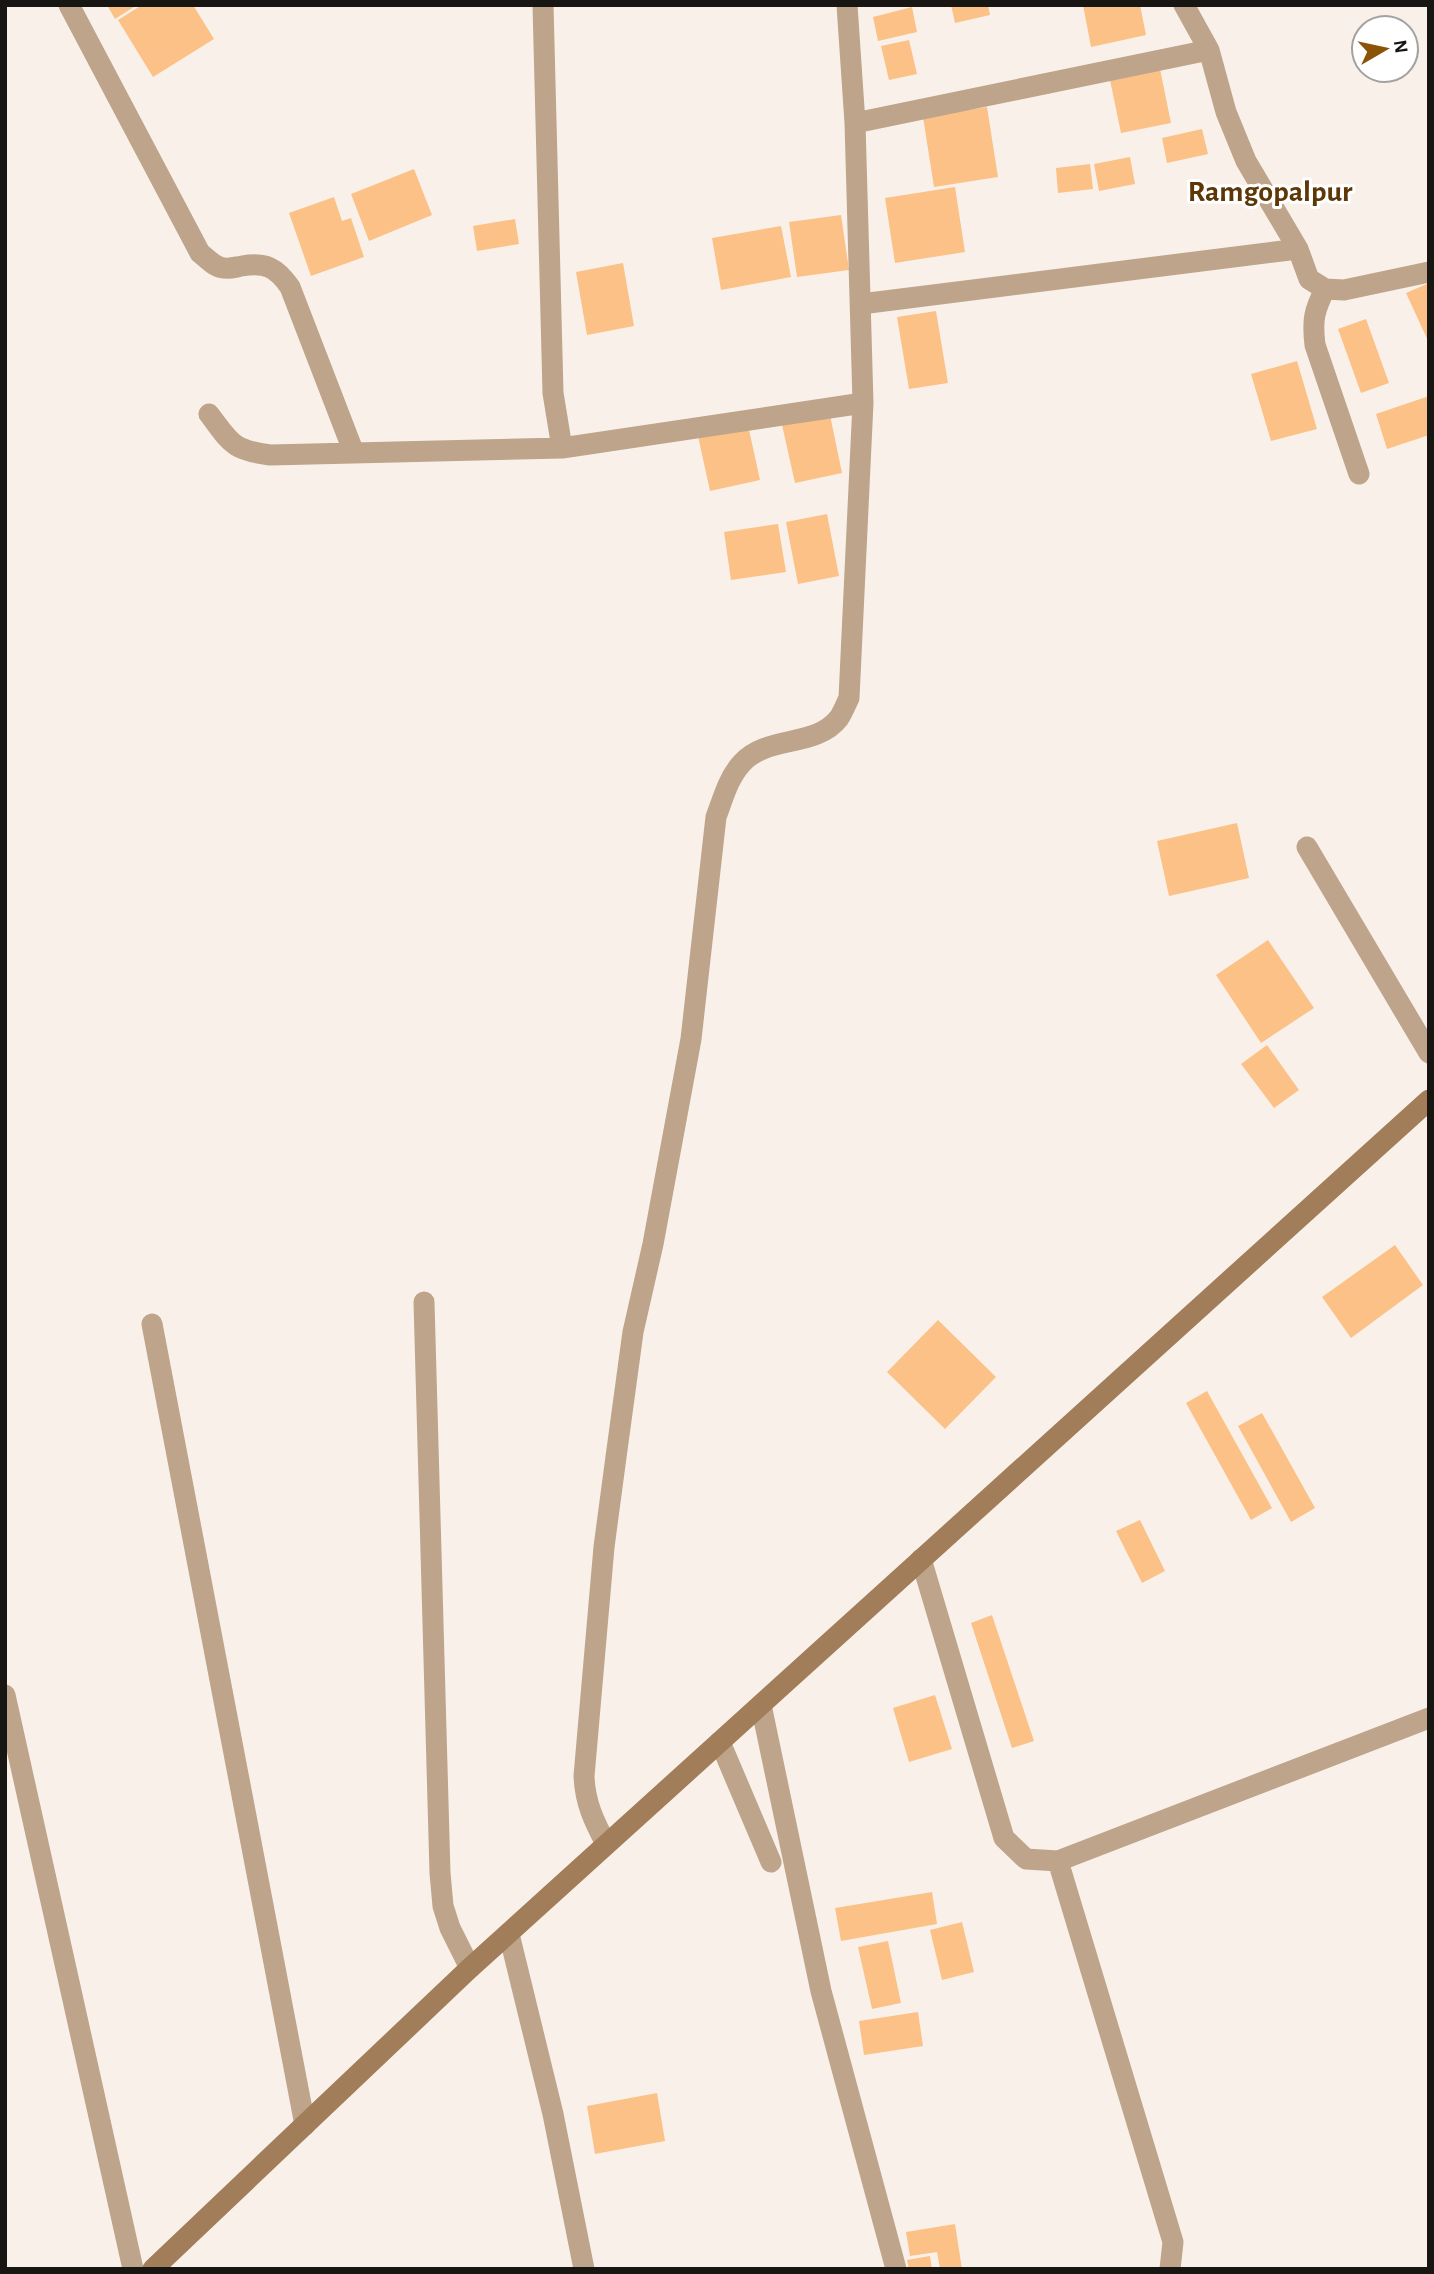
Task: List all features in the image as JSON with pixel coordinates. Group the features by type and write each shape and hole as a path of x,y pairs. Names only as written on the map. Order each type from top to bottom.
{"main road":[{"path":"153,2269 470,1968 1429,1100"}],"street":[{"path":"69,5 201,253 213,265 225,269 256,264 271,267 281,274 290,286 355,453"},
{"path":"543,5 554,393 562,448"},
{"path":"606,1844 590,1814 584,1776 604,1547 633,1332 653,1244 691,1039 716,817 728,785 742,762 761,749 816,735 838,719 849,698 863,404 855,123 847,5"},
{"path":"1184,5 1209,50 1226,112 1247,161 1298,249 1309,279 1325,289 1344,290 1429,272"},
{"path":"855,123 1209,50"},
{"path":"861,304 1298,249"},
{"path":"1325,289 1314,310 1312,325 1315,345 1359,474"},
{"path":"209,414 231,444 246,452 270,455 562,448 863,404"},
{"path":"1307,848 1429,1053"},
{"path":"424,1302 440,1874 447,1917 470,1968"},
{"path":"152,1324 305,2125"},
{"path":"921,1559 1004,1838 1026,1859 1058,1861 1429,1718"},
{"path":"5,1695 133,2269"},
{"path":"761,1705 821,1991 896,2269"},
{"path":"720,1742 771,1862"},
{"path":"1058,1861 1173,2242 1170,2269"},
{"path":"509,1934 553,2114 584,2269"}],"building":[{"path":"107,5 137,5 115,19"},
{"path":"142,5 193,5 214,39 153,77 118,20"},
{"path":"951,5 988,5 990,15 955,23"},
{"path":"1083,5 1140,5 1146,35 1091,47"},
{"path":"912,7 917,32 878,41 873,17"},
{"path":"909,40 917,74 889,80 881,46"},
{"path":"1160,69 1171,123 1121,133 1110,80"},
{"path":"987,107 998,177 934,187 923,117"},
{"path":"1202,129 1208,154 1167,163 1162,138"},
{"path":"1130,157 1135,184 1099,191 1094,164"},
{"path":"1090,164 1093,189 1058,193 1056,168"},
{"path":"414,169 432,215 369,241 351,194"},
{"path":"955,187 965,252 895,263 885,198"},
{"path":"334,197 342,221 351,218 364,257 311,276 289,213"},
{"path":"841,215 849,270 797,277 789,222"},
{"path":"515,219 519,244 477,251 473,226"},
{"path":"781,226 791,277 721,290 712,238"},
{"path":"623,263 634,326 587,335 576,272"},
{"path":"1429,283 1429,343 1406,293"},
{"path":"936,311 948,383 909,389 897,317"},
{"path":"1366,319 1389,383 1361,393 1338,329"},
{"path":"1297,361 1317,429 1271,441 1251,374"},
{"path":"1429,396 1429,435 1387,449 1376,414"},
{"path":"830,415 842,473 795,483 782,425"},
{"path":"748,425 760,480 710,491 698,436"},
{"path":"827,514 839,576 798,584 786,522"},
{"path":"778,524 786,572 731,580 724,532"},
{"path":"1237,823 1249,878 1169,896 1157,841"},
{"path":"1268,940 1314,1008 1261,1043 1216,975"},
{"path":"1267,1045 1299,1090 1274,1108 1241,1064"},
{"path":"1395,1245 1423,1285 1351,1338 1322,1297"},
{"path":"938,1320 996,1377 945,1429 887,1372"},
{"path":"1207,1391 1272,1508 1251,1520 1186,1403"},
{"path":"1262,1413 1315,1508 1291,1522 1238,1426"},
{"path":"1140,1520 1165,1571 1142,1583 1116,1531"},
{"path":"992,1615 1034,1741 1012,1748 971,1623"},
{"path":"935,1695 952,1749 909,1762 893,1708"},
{"path":"932,1892 937,1924 841,1941 835,1908"},
{"path":"962,1922 974,1972 942,1980 930,1930"},
{"path":"888,1941 901,2003 872,2009 858,1947"},
{"path":"918,2012 923,2046 864,2055 859,2021"},
{"path":"657,2093 665,2141 595,2154 587,2106"},
{"path":"955,2224 962,2269 940,2269 937,2252 910,2256 906,2232"},
{"path":"930,2256 932,2269 909,2269 907,2260"}],"district":[{"name":"Ramgopalpur","path":"1270,191"}]}
